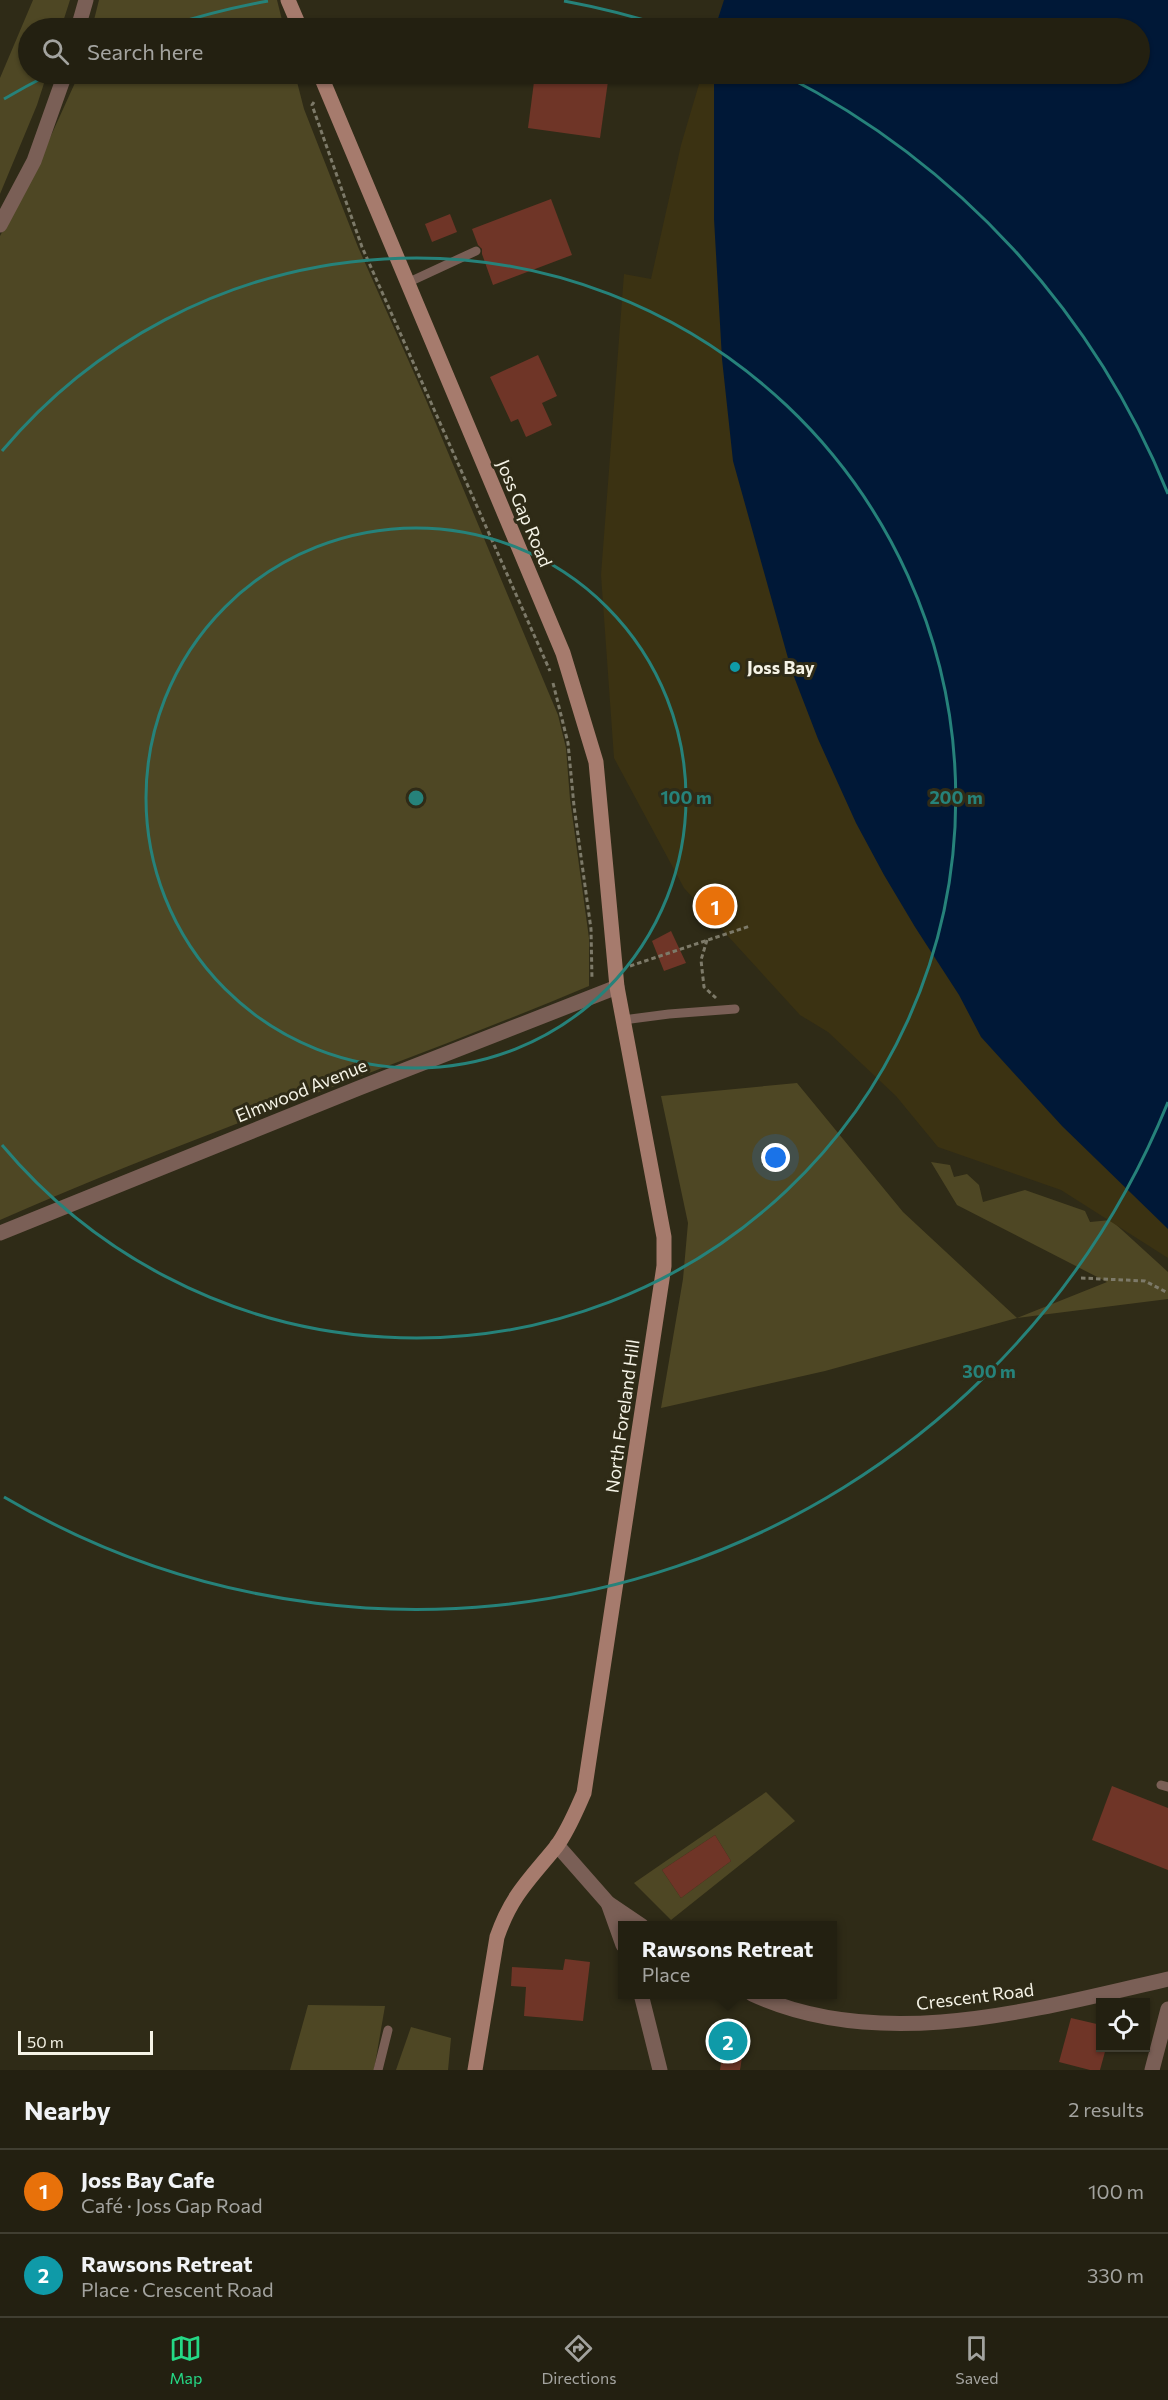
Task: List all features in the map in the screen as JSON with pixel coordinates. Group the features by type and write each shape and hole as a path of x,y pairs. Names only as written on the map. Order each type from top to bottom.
{"main road":[{"path":"288,0 296,18"},
{"name":"Joss Gap Road","path":"324,84 563,653 596,762 617,987"},
{"name":"North Foreland Hill","path":"475,2070 497,1937 504,1917 512,1900 529,1876 557,1845 573,1819 584,1793 590,1768 664,1266 662,1217 617,987"}],"street":[{"path":"81,18 86,0"},
{"path":"0,225 34,161 61,84"},
{"name":"Elmwood Avenue","path":"0,1233 100,1191 617,987"},
{"path":"557,1845 608,1903 635,1921"},
{"path":"608,1903 618,1931"},
{"name":"Crescent Road","path":"761,1999 780,2007 856,2021 923,2024 1003,2015 1168,1979"},
{"path":"642,1999 660,2070"},
{"path":"1152,2070 1168,2009"}],"lane":[{"path":"407,282 476,251"},
{"path":"623,1020 735,1009"},
{"path":"378,2070 388,2030"}],"path":[{"path":"327,90 312,105 362,247 550,673 568,744 591,929 591,975 596,995"},
{"path":"616,971 750,926"},
{"path":"704,987 701,960 707,940"},
{"path":"1081,1278 1144,1281 1168,1293"}],"shaded area":[{"path":"33,0 70,0 64,18 25,18"},
{"path":"99,0 277,0 282,18 94,18"},
{"path":"18,35 18,84 44,84 0,194 0,78"},
{"path":"74,84 298,84 304,109 358,247 426,400 558,715 566,748 570,799 589,938 589,986 146,1159 0,1220 0,236 39,162"},
{"path":"797,1083 903,1212 1017,1318 825,1371 661,1408 683,1279 688,1223 661,1096"},
{"path":"931,1162 950,1165 954,1177 967,1174 979,1185 983,1202 1025,1190 1085,1211 1090,1222 1111,1220 1168,1272 1168,1299 1017,1318 1107,1282 957,1205"},
{"path":"766,1792 795,1821 671,1920 634,1883","holes":["715,1835 731,1861 681,1898 662,1870"]},
{"path":"308,2005 385,2006 374,2070 290,2070"},
{"path":"411,2027 451,2038 448,2070 396,2070"}],"sand":[{"name":"Joss Bay","path":"699,84 725,84 1168,1184 1168,1258 1061,1190 938,1147 896,1096 828,1032 800,1015 684,888 614,758 601,575 624,274 651,279 681,145"}],"water":[{"path":"724,0 1168,0 1168,1229 1062,1126 981,1037 959,995 884,875 856,823 818,739 791,669 733,461 722,359 714,219 714,84 1150,84 1150,18 718,18"}],"building":[{"path":"534,84 608,84 600,138 528,128"},
{"path":"551,199 572,255 493,285 482,249 472,229"},
{"path":"450,214 457,232 432,242 425,224"},
{"path":"538,355 557,396 542,403 552,425 526,437 518,419 511,422 490,377"},
{"path":"710,889 732,911 720,923 698,901"},
{"path":"671,931 686,963 664,971 652,941"},
{"path":"1112,1786 1168,1808 1168,1870 1092,1840"},
{"path":"715,1835 731,1861 681,1898 662,1870"},
{"path":"565,1959 590,1962 583,2021 524,2016 526,1987 511,1986 512,1967 563,1970"},
{"path":"1071,2018 1096,2024 1096,2052 1105,2052 1100,2070 1090,2070 1059,2062"},
{"path":"715,2022 747,2027 740,2070 720,2070 722,2056 710,2054"}],"place":[{"name":"Joss Bay","path":"735,667"},
{"name":"Joss Bay Cafe","path":"715,906"},
{"name":"Rawsons Retreat","path":"728,2041"}]}
